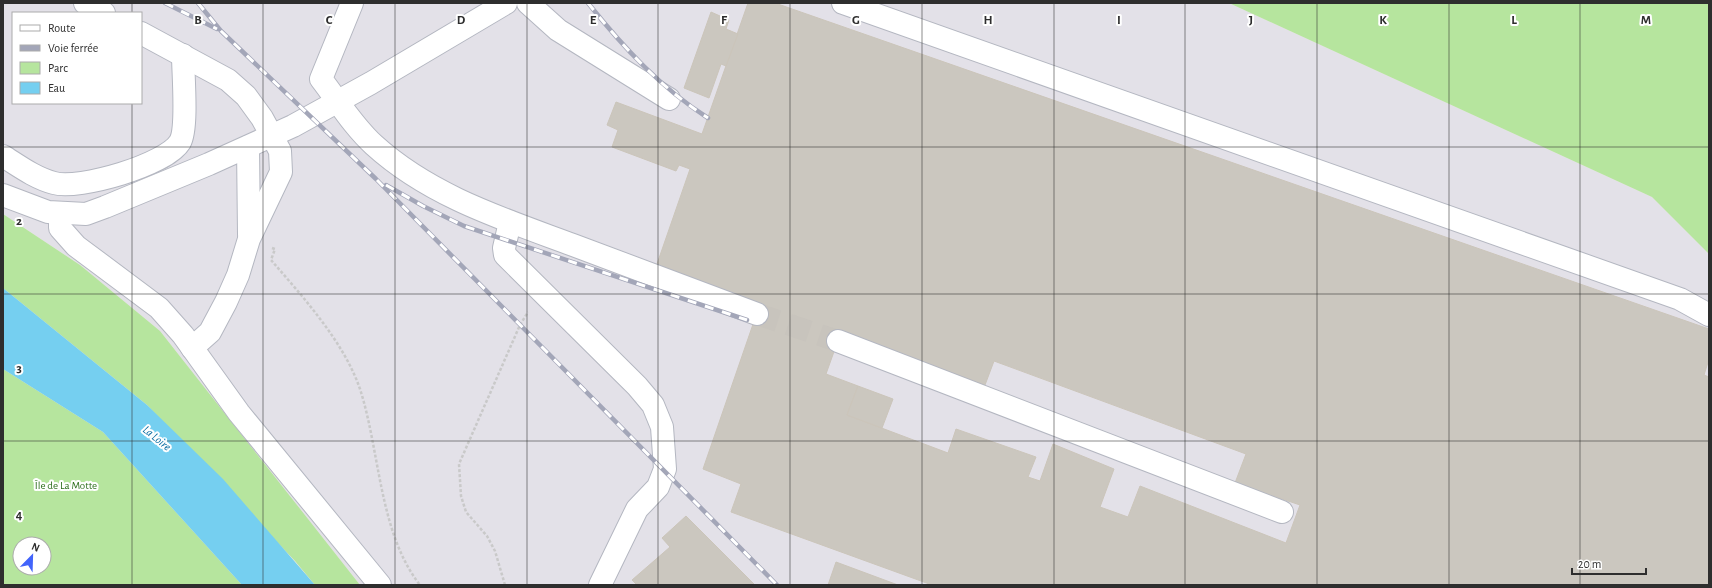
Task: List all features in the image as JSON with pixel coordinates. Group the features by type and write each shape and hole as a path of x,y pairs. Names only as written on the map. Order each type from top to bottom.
{"lane":[{"path":"85,3 102,12"},
{"path":"352,3 321,79 350,119 373,145 409,173 442,193 510,222 758,314"},
{"path":"3,194 48,212 86,214 105,207 272,136 338,101 506,3"},
{"path":"528,3 558,30 669,99"},
{"path":"843,3 1680,300 1709,315"},
{"path":"142,34 228,80 246,96 280,151 281,172 249,239 238,275 216,324 210,332 192,348"},
{"path":"3,156 28,172 54,183 80,184 130,171 169,153 180,142 184,124 182,55"},
{"path":"248,147 249,239"},
{"path":"60,213 60,228 76,246 159,308 183,334 239,413 380,585"},
{"path":"510,222 504,248 505,255 637,386 652,405 662,427 664,473 658,487 637,509 600,585"},
{"path":"838,341 1282,512"}],"path":[{"path":"249,239 275,249 271,260 298,292 335,341 350,368 359,388 367,415 391,527 401,555 420,585"},
{"path":"505,585 495,551 487,536 466,512 461,496 459,464 520,324 542,292"}],"shaded area":[{"path":"3,3 1229,3 1652,197 1709,254 1709,585 360,585 160,331 80,265 3,214"}],"green space":[{"path":"1229,3 1709,3 1709,254 1652,197"},
{"path":"3,214 80,265 160,331 360,585 315,585 295,561 147,405 3,288"},
{"name":"Île de La Motte","path":"3,369 103,432 242,585 3,585"}],"water":[{"name":"La Loire","path":"3,288 147,405 223,479 315,585 242,585 103,432 3,369"}],"building":[{"path":"748,3 775,3 1709,329 1709,359 1704,375 1709,377 1709,585 932,585 731,512 741,484 703,469 760,304 657,264 690,169 679,165 676,171 612,147 618,130 607,125 616,102 702,134","holes":["841,332 985,385 994,361 1246,454 1235,483 1300,505 1286,543 1140,486 1128,517 1100,507 1114,469 1053,444 1040,481 1028,477 1036,457 956,429 948,453 847,415 858,386 826,374"]},
{"path":"711,12 729,20 726,29 738,34 726,66 721,64 709,98 684,88"},
{"path":"858,386 893,399 882,428 847,415"},
{"path":"686,516 755,585 637,585 632,580 670,547 662,538"},
{"path":"836,562 898,585 828,585"}],"tunnel":[{"path":"757,314 838,341"}],"railway":[{"path":"165,3 217,29"},
{"path":"198,3 221,31 376,179 777,585"},
{"path":"588,3 629,51 644,66 674,94 708,118"},
{"path":"386,185 423,206 464,226 747,320"}]}
